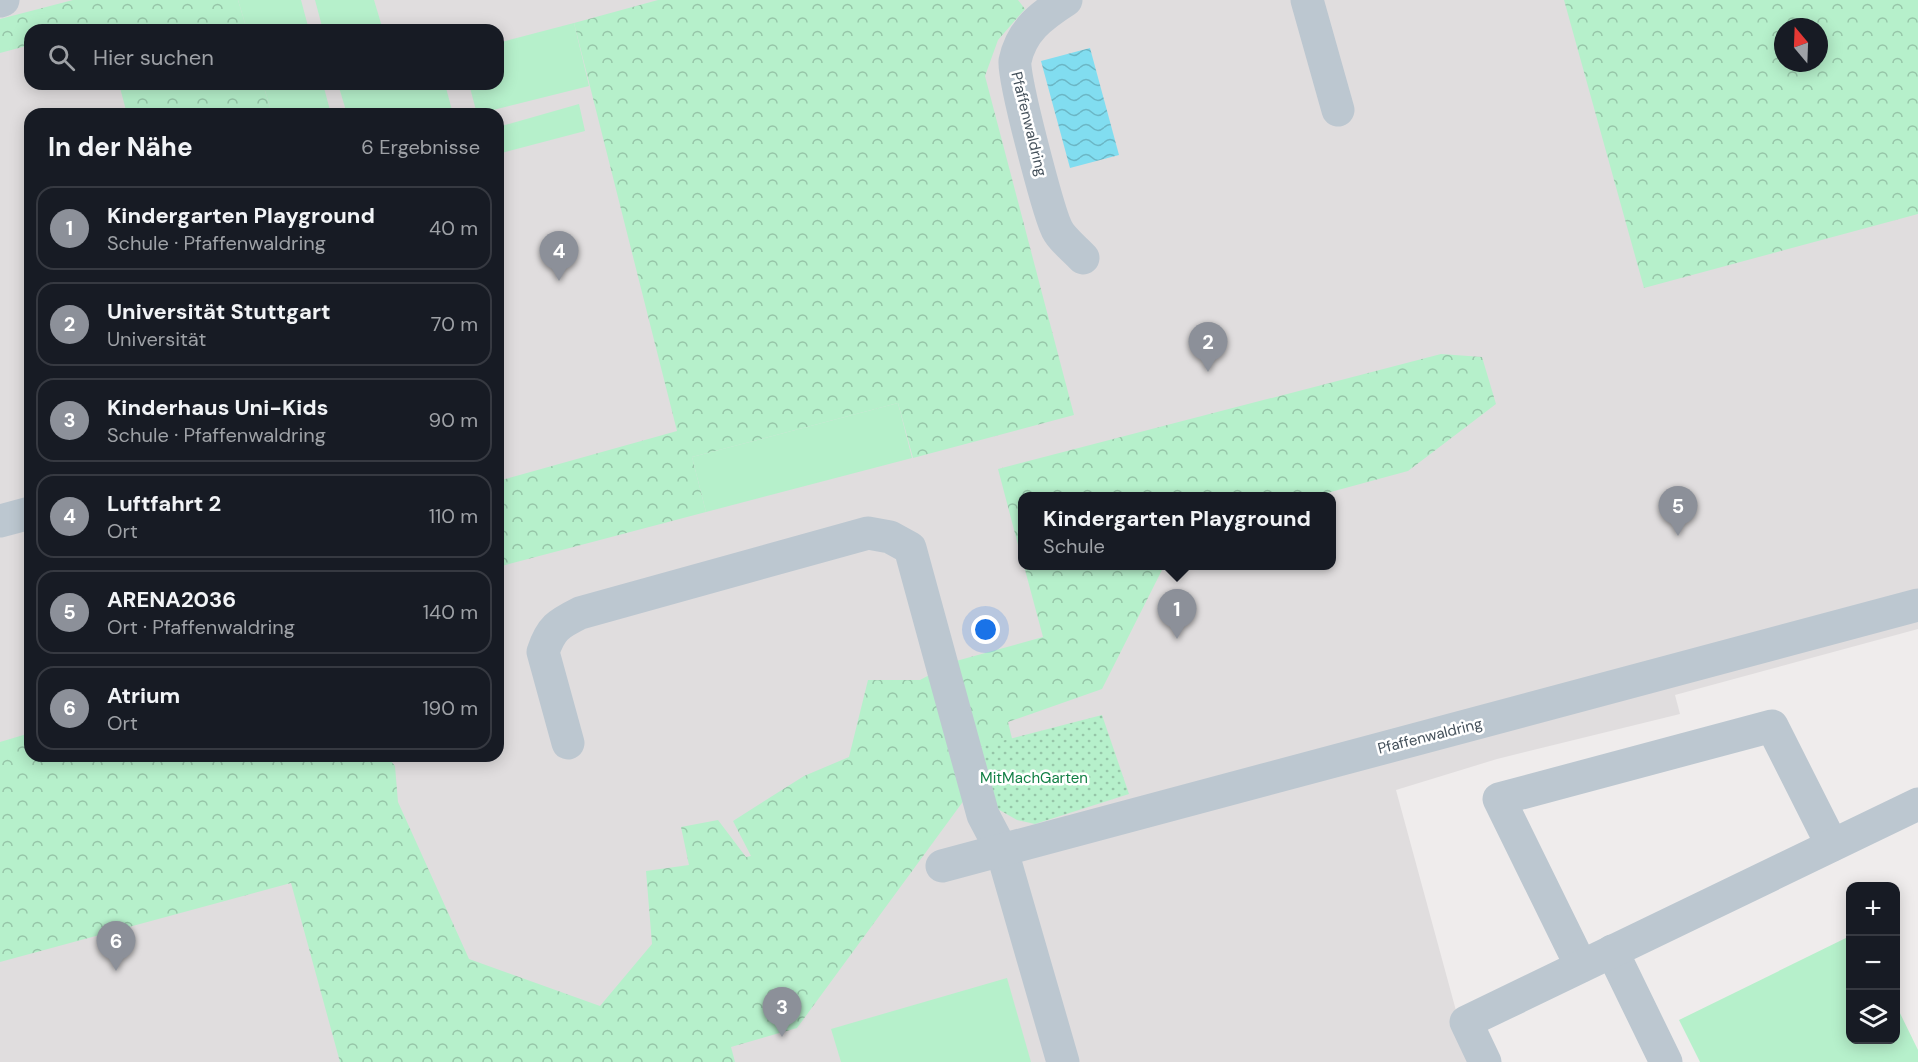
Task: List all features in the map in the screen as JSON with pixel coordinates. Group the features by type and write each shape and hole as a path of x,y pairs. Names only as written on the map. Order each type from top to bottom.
{"street":[{"name":"Pfaffenwaldring","path":"1066,0 1040,17 1022,37 1014,64 1022,106 1056,229 1083,258"},
{"path":"1307,0 1338,110"},
{"path":"0,521 24,515"},
{"path":"568,743 543,652 557,624 580,613 868,533 917,546 938,621 983,815 1002,851 1063,1062"},
{"name":"Pfaffenwaldring","path":"942,866 1918,605"},
{"path":"1581,966 1499,799 1772,726 1832,845"},
{"path":"1485,1062 1466,1022 1918,804"},
{"path":"1612,951 1666,1062"}],"shaded area":[{"path":"0,0 1918,0 1918,629 1675,695 1680,714 1497,759 1396,790 1470,1062 0,1062"}],"green space":[{"path":"73,0 238,0 245,24 24,24 24,47 0,53 0,19"},
{"path":"238,0 301,0 307,24 245,24"},
{"path":"315,0 374,0 381,24 321,24"},
{"path":"658,0 1018,0 1025,9 998,40 985,76 1074,415 913,458 898,403 692,457 706,512 504,565 504,479 677,431 574,23"},
{"path":"1564,0 1918,0 1918,214 1644,288"},
{"path":"574,23 589,86 501,108 475,108 471,90 504,90 504,41"},
{"path":"121,90 265,90 270,108 125,108"},
{"path":"265,90 325,90 329,108 270,108"},
{"path":"340,90 447,90 451,108 345,108"},
{"path":"579,104 585,131 504,152 504,125"},
{"path":"1441,354 1482,357 1496,404 1408,471 1331,492 1018,492 1018,545 998,469"},
{"path":"898,403 912,458 706,512 692,457"},
{"path":"1025,570 1162,570 1102,689 1008,722 1021,776 970,792 797,1028 731,1047 735,1062 340,1062 291,883 0,962 0,742 24,735 24,762 392,762 395,766 398,802 469,959 600,1006 652,944 646,871 689,865 681,827 718,820 746,857 751,856 733,821 804,776 849,757 868,680 920,680 956,661 1043,637"},
{"name":"MitMachGarten","path":"1102,715 1129,794 1035,824 1017,820 996,808 975,748"},
{"path":"1846,938 1846,1044 1900,1044 1900,1013 1918,1050 1918,1062 1700,1062 1679,1020"},
{"path":"1007,978 1031,1062 841,1062 831,1029"}],"water":[{"path":"1090,48 1119,155 1070,168 1041,61"}],"place":[{"name":"Luftfahrt 2","path":"559,281"},
{"name":"Universität Stuttgart","path":"1208,372"},
{"name":"ARENA2036","path":"1678,536"},
{"name":"Kindergarten Playground","path":"1177,639"},
{"name":"Atrium","path":"116,971"},
{"name":"Kinderhaus Uni-Kids","path":"782,1037"}]}
